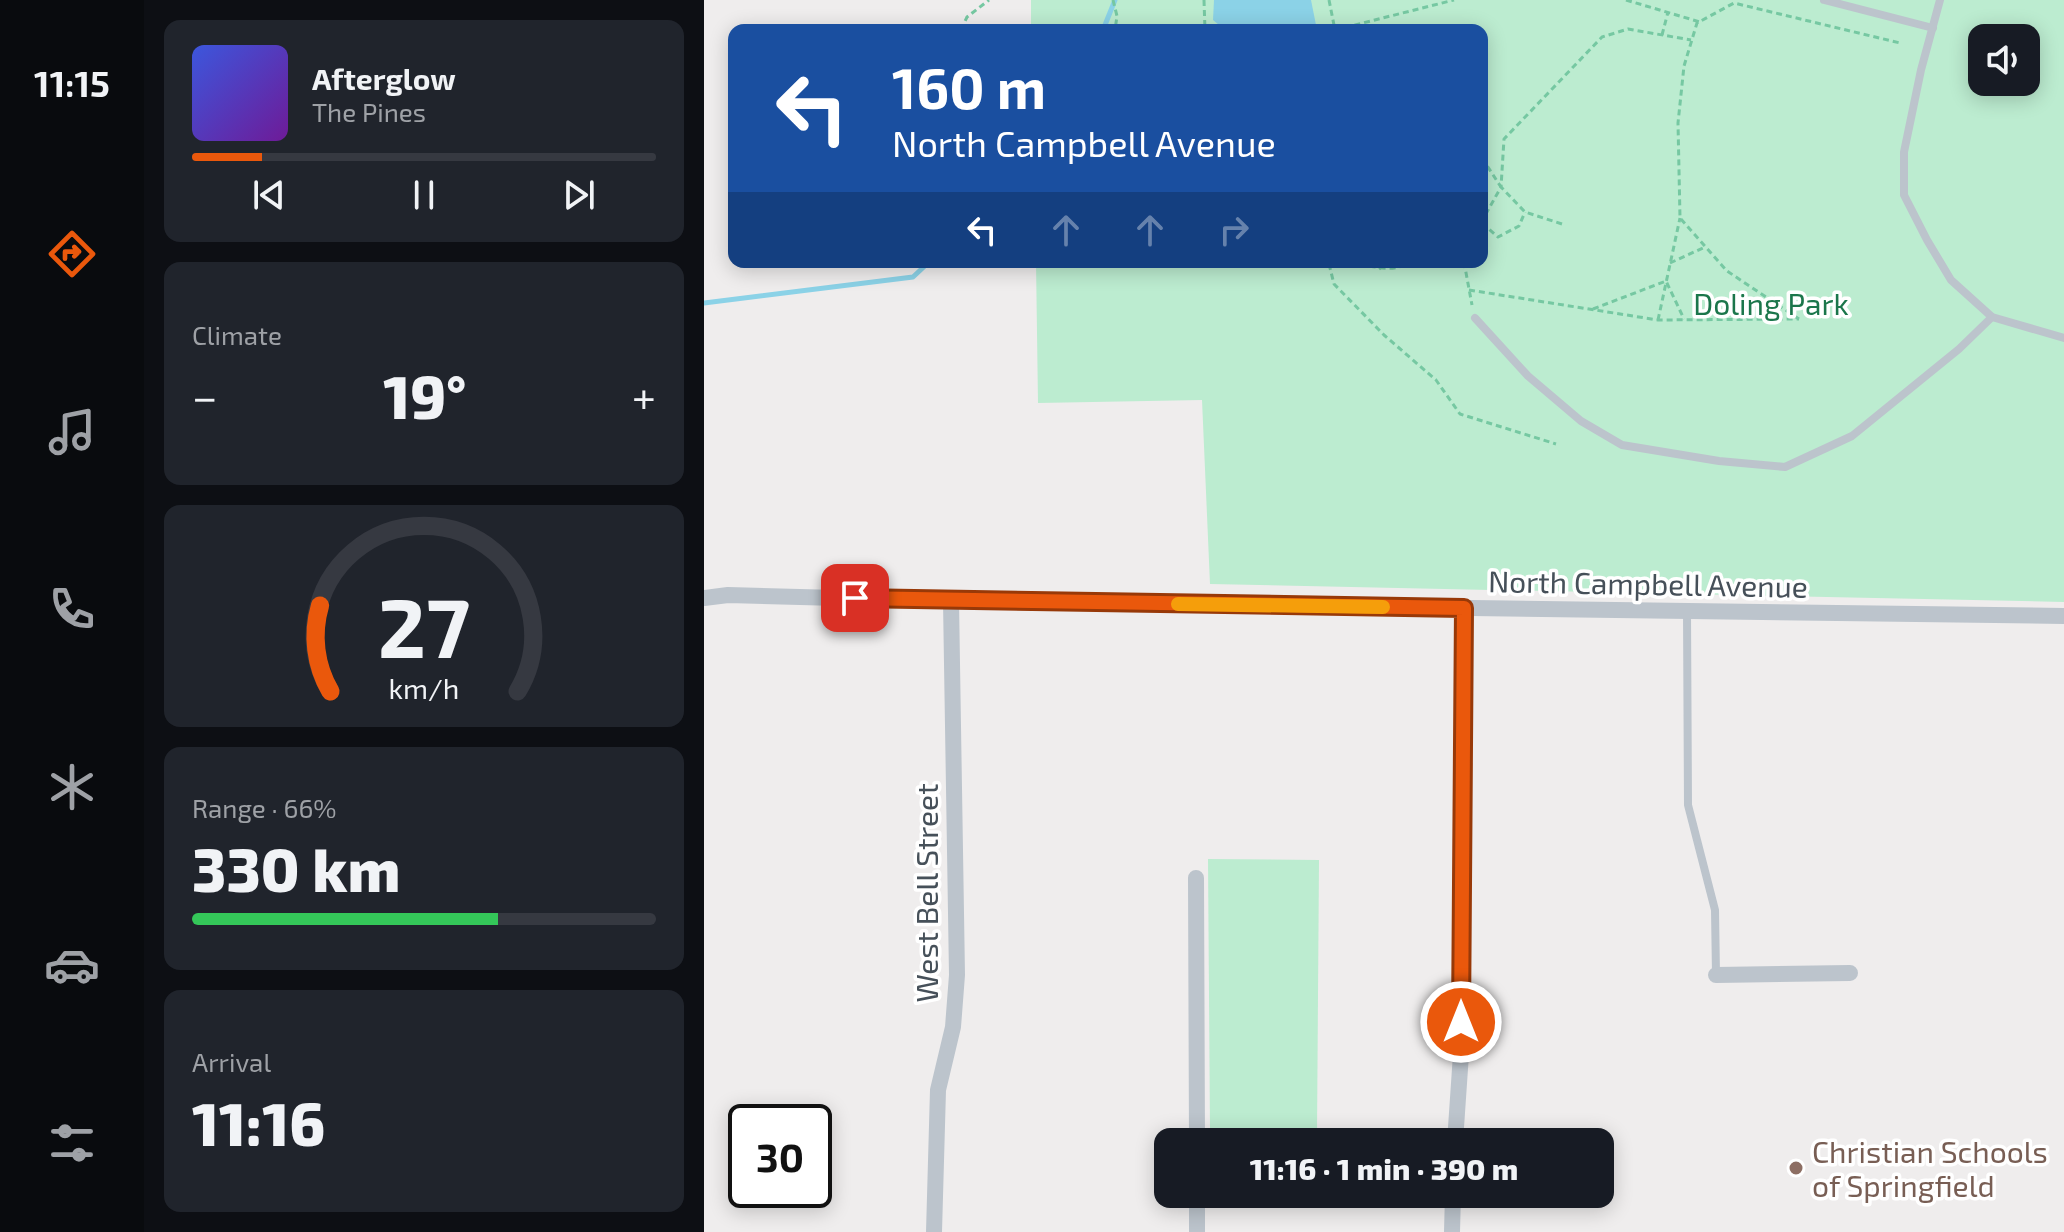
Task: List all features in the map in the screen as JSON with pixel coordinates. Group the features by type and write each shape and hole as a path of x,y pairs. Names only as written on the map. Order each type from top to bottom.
{"street":[{"name":"North Campbell Avenue","path":"704,598 728,595 951,601 2064,616"},
{"name":"West Bell Street","path":"934,1232 938,1090 953,1027 957,975 951,601"},
{"path":"1456,1128 1461,1054 1464,608"},
{"path":"1196,878 1197,1128"},
{"path":"1716,975 1850,973"},
{"path":"1197,1208 1197,1232"},
{"path":"1452,1232 1453,1208"}],"lane":[{"path":"1824,0 1933,28"},
{"path":"1940,0 1904,152 1904,195 1951,280 1992,317 2064,338"},
{"path":"1475,318 1528,376 1581,421 1622,445 1719,461 1785,467 1852,436 1959,349 1992,317"},
{"path":"1687,612 1688,805 1715,910 1716,975"}],"path":[{"path":"964,24 967,17 989,0"},
{"path":"1113,0 1116,24"},
{"path":"1204,0 1205,24"},
{"path":"1329,0 1334,24"},
{"path":"1359,24 1454,0"},
{"path":"1626,0 1700,22"},
{"path":"1658,320 1680,218 1678,123 1684,66 1697,23 1734,3 1900,43"},
{"path":"1662,35 1668,12"},
{"path":"1488,211 1501,187 1504,139 1602,37 1628,29 1691,40"},
{"path":"1488,167 1501,187 1525,212 1562,224"},
{"path":"1488,228 1498,237 1519,226 1525,212"},
{"path":"1469,290 1658,320 1799,319 1727,271 1680,218"},
{"path":"1670,263 1705,247"},
{"path":"1330,268 1334,284 1384,335 1436,380 1460,414 1556,444"},
{"path":"1375,268 1387,268"},
{"path":"1465,268 1475,318"},
{"path":"1666,281 1684,319"},
{"path":"1592,309 1666,281"}],"green space":[{"name":"Doling Park","path":"1031,0 2064,0 2064,602 1210,584 1202,400 1038,403 1036,268 1488,268 1488,24 1031,24"},
{"path":"1208,859 1319,860 1317,1128 1210,1128"}],"water":[{"path":"1214,0 1311,0 1316,24 1218,24 1213,20"}],"waterway":[{"path":"1105,24 1115,0"},
{"path":"704,303 913,277 923,268"}],"slow traffic":[{"path":"1178,604 1383,607"}],"place":[{"name":"Christian Schools of Springfield","path":"1796,1168"}],"route":[{"path":"855,598 1464,608 1461,1022"}]}
